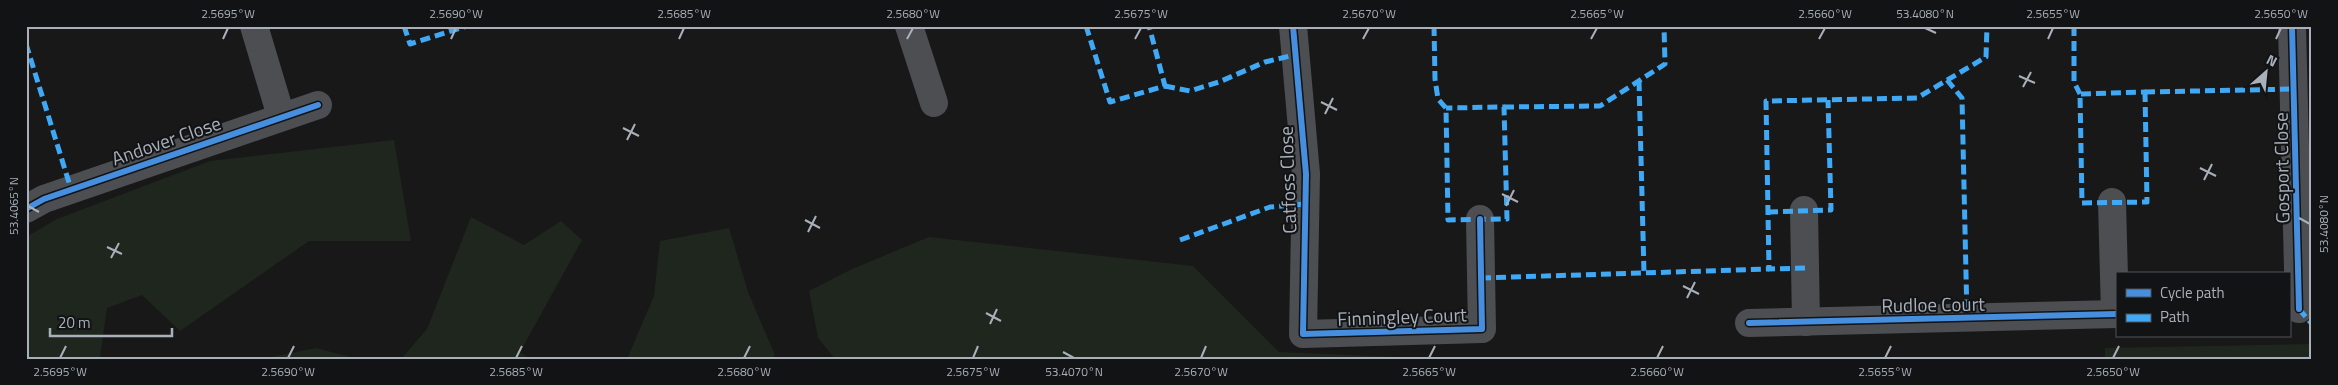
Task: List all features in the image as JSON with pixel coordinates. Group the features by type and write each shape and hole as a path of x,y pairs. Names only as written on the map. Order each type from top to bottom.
{"street":[{"path":"254,26 281,116"},
{"path":"909,26 934,103"},
{"name":"Catfoss Close","path":"1293,26 1306,174 1303,334"},
{"name":"Gosport Close","path":"2292,26 2300,309"},
{"name":"Andover Close","path":"26,209 44,199 281,116 318,105"},
{"name":"Rudloe Court","path":"1749,323 2116,314 2112,202"},
{"path":"1804,210 1806,322"},
{"name":"Finningley Court","path":"1303,334 1482,329 1480,219"}],"shaded area":[{"path":"394,140 411,241 309,241 180,331 142,295 107,308 100,357 95,359 26,359 26,237 57,219 210,161"},
{"path":"471,217 524,245 561,221 582,240 520,352 530,359 401,359 427,329"},
{"path":"729,228 748,292 775,355 772,359 627,359 654,296 660,241"},
{"path":"929,237 1193,266 1279,352 1399,357 1400,359 835,359 818,338 809,291 852,269"},
{"path":"2312,344 2312,359 2105,359 2105,348"},
{"path":"316,348 358,359 261,359"}],"marked path":[{"path":"404,26 410,44 467,26"},
{"path":"1086,26 1110,102 1165,86 1149,26"},
{"path":"1434,26 1435,79 1438,99 1446,108 1448,220 1507,219 1504,107 1446,108"},
{"path":"1504,107 1600,106 1665,64 1664,26"},
{"path":"1805,268 1769,269 1766,101 1917,98 1986,57 1987,26"},
{"path":"2074,26 2074,82 2080,94"},
{"path":"26,44 71,189"},
{"path":"1165,86 1190,91 1219,82 1265,62 1294,55"},
{"path":"1947,80 1962,98 1967,318"},
{"path":"1639,81 1644,273"},
{"path":"2145,92 2294,89"},
{"path":"2145,92 2147,202 2082,203 2080,94 2145,92"},
{"path":"1768,212 1831,210 1828,100"},
{"path":"1180,240 1270,207 1305,204"},
{"path":"1481,278 1769,269"},
{"path":"2299,309 2312,324"}],"cycle path":[{"path":"1293,26 1306,174 1303,334 1482,329 1480,219"},
{"path":"2292,26 2299,309"},
{"path":"26,209 44,199 318,105"},
{"path":"1749,323 2116,314"}]}
